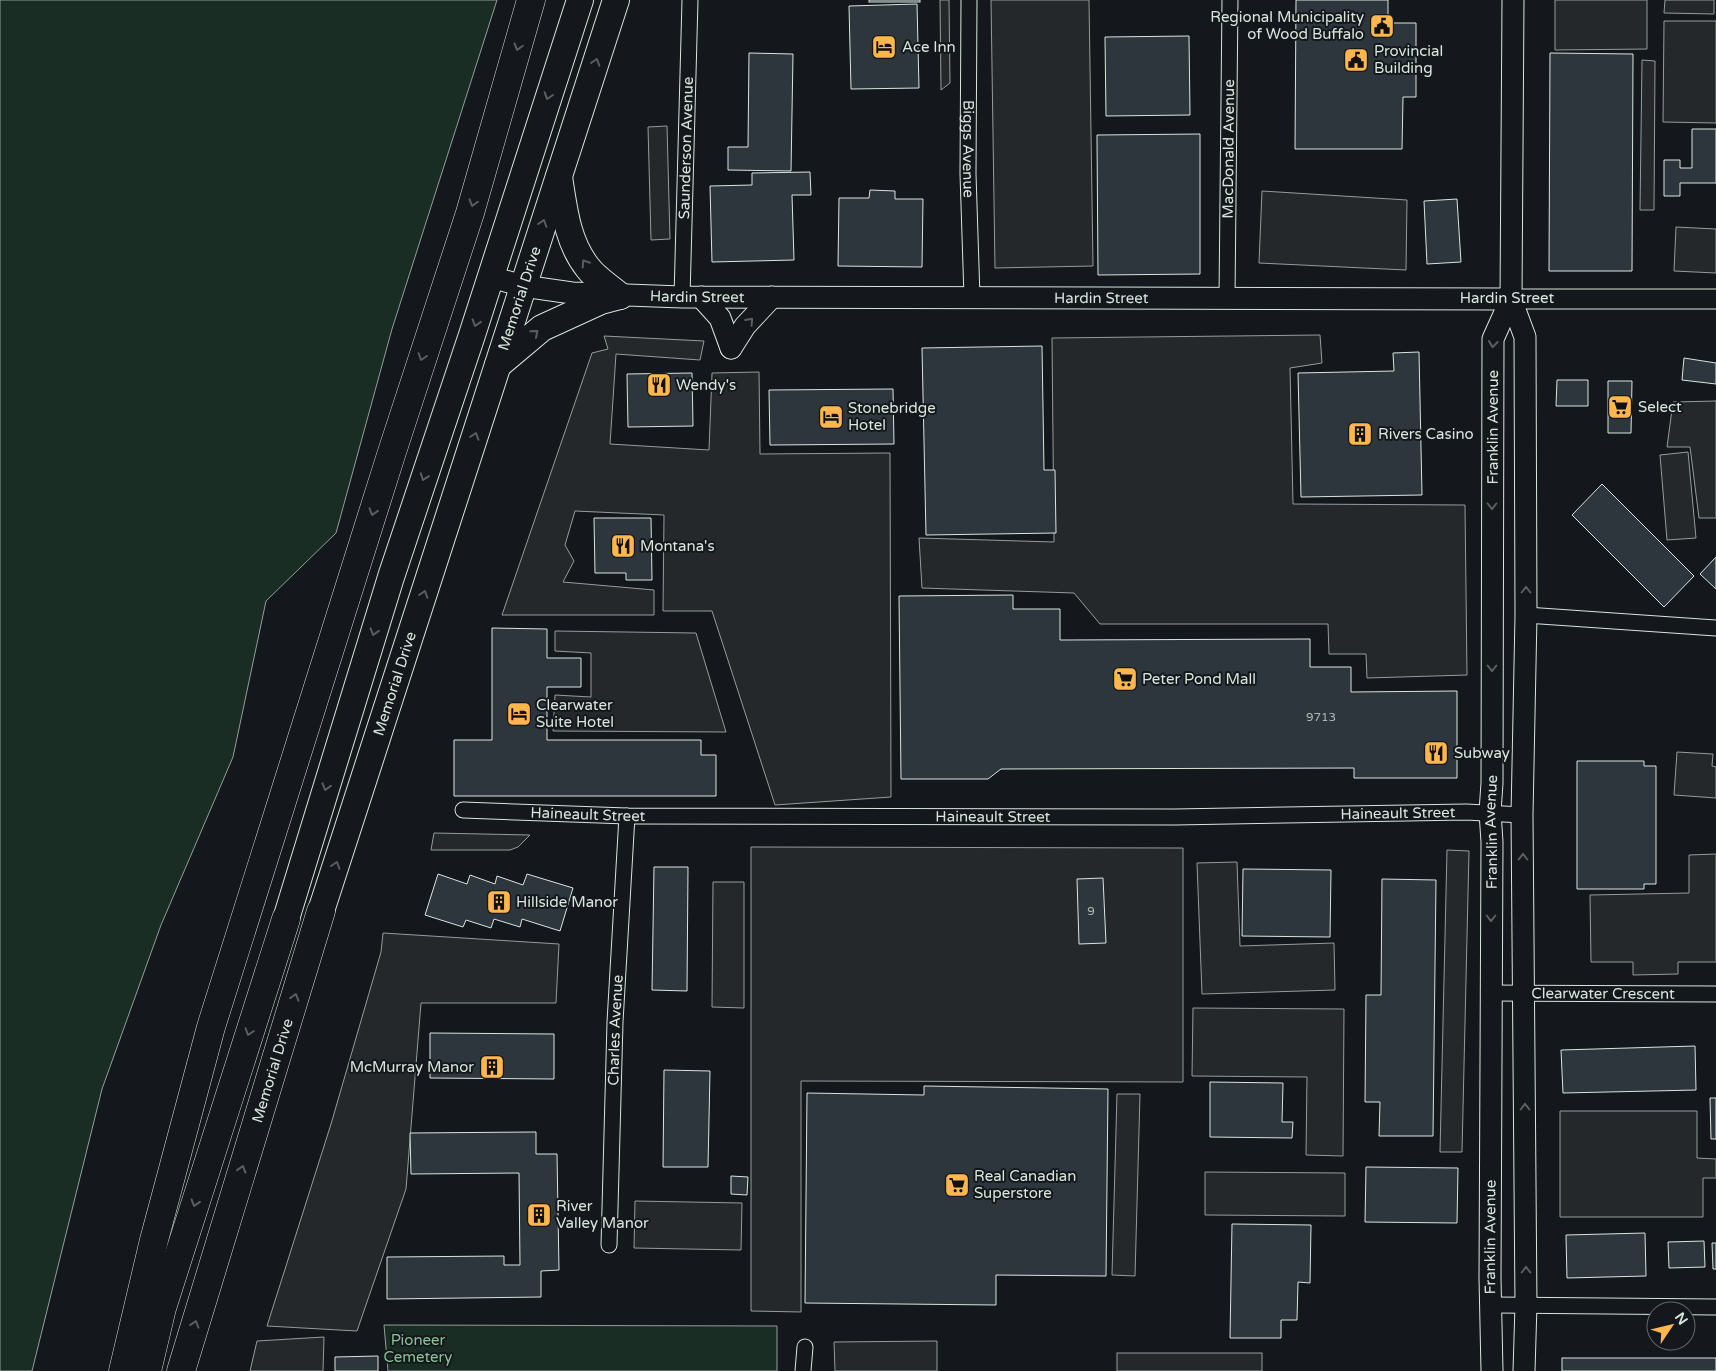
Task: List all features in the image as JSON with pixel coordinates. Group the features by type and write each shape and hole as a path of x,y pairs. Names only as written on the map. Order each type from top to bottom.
{"highway":[{"path":"123,1371 154,1240 212,1027 391,455 470,213 531,0"},
{"path":"146,1371 162,1308 286,919 391,577 491,277 580,0"},
{"name":"Memorial Drive","path":"181,1371 321,911 616,0"},
{"path":"558,175 567,224 573,244 588,269 620,296"},
{"path":"498,365 542,328 601,301 620,296"}],"main road":[{"name":"Franklin Avenue","path":"1514,0 1511,298 1525,336 1526,614 1522,815 1526,1305 1524,1371"},
{"name":"Hardin Street","path":"491,277 522,286 572,293 620,296 1511,298"},
{"path":"691,297 720,318 731,348 745,326 772,297"},
{"name":"Franklin Avenue","path":"1492,1371 1492,842 1490,812 1492,784 1492,339 1511,298"}],"street":[{"name":"Saunderson Avenue","path":"690,0 691,297"},
{"name":"Biggs Avenue","path":"968,0 968,174 972,297"},
{"name":"MacDonald Avenue","path":"1227,298 1230,0"},
{"name":"Hardin Street","path":"1511,298 1716,299"},
{"path":"1526,614 1716,628"},
{"name":"Haineault Street","path":"463,810 627,816 1176,817 1490,812 1522,815"},
{"name":"Charles Avenue","path":"609,1245 615,1030 627,816"},
{"name":"Clearwater Crescent","path":"1491,993 1716,994"},
{"path":"1491,1305 1716,1307"},
{"path":"803,1371 805,1347"}],"green space":[{"path":"0,0 497,0 392,329 336,533 266,601 233,757 161,925 102,1089 32,1371 0,1371"},
{"name":"Pioneer Cemetery","path":"384,1325 777,1326 777,1371 388,1371"}],"shaded area":[{"path":"940,0 949,0 950,83 941,90"},
{"path":"991,0 1089,0 1093,266 995,268"},
{"path":"1555,0 1647,0 1647,49 1555,50"},
{"path":"1665,0 1714,0 1714,14 1664,13"},
{"path":"1664,21 1716,21 1716,123 1663,122"},
{"path":"1642,60 1655,61 1654,210 1640,210"},
{"path":"667,126 670,239 651,240 648,127"},
{"path":"1262,191 1407,200 1406,270 1259,263"},
{"path":"1676,227 1716,229 1716,273 1674,271"},
{"path":"1320,335 1322,363 1290,368 1293,504 1465,505 1467,675 1367,678 1366,654 1329,654 1328,624 1100,624 1074,593 922,588 919,538 1054,542 1052,338"},
{"path":"604,336 704,341 700,360 616,354 610,444 709,450 712,373 759,372 760,454 890,453 891,797 775,805 712,611 663,611 664,515 575,511 565,545 574,561 563,582 654,590 654,615 502,615 592,353 608,349"},
{"path":"1716,401 1716,518 1699,518 1690,447 1667,447 1673,402"},
{"path":"1688,452 1696,538 1667,540 1660,455"},
{"path":"555,631 696,633 726,732 553,731 555,695 591,697 591,653 555,651"},
{"path":"1677,752 1713,754 1712,766 1716,767 1716,798 1674,795"},
{"path":"434,833 530,835 518,847 510,850 431,850"},
{"path":"751,847 1183,848 1183,1082 801,1081 801,1312 751,1311"},
{"path":"1447,850 1469,851 1462,1152 1440,1152"},
{"path":"1716,854 1716,962 1678,962 1678,974 1633,975 1633,962 1591,962 1590,895 1689,893 1689,855"},
{"path":"1237,862 1240,946 1334,943 1335,990 1202,994 1197,863"},
{"path":"713,882 744,882 744,1008 712,1007"},
{"path":"383,933 559,944 556,1003 421,1003 406,1189 357,1331 267,1326 331,1124 381,952"},
{"path":"1193,1008 1344,1009 1343,1156 1306,1155 1307,1077 1192,1076"},
{"path":"1117,1094 1140,1094 1135,1276 1112,1275"},
{"path":"1560,1111 1697,1111 1697,1158 1716,1159 1716,1178 1703,1178 1703,1217 1560,1217"},
{"path":"1205,1172 1345,1173 1345,1216 1205,1215"},
{"path":"635,1201 742,1203 741,1250 634,1248"},
{"path":"324,1337 323,1371 250,1371 257,1341"},
{"path":"937,1341 937,1371 835,1371 834,1342"},
{"path":"1117,1353 1262,1353 1262,1371 1117,1371"}],"building":[{"path":"869,0 920,0 920,2 869,2"},
{"name":"Provincial Building","path":"1296,0 1388,0 1388,23 1416,23 1416,97 1403,97 1402,149 1295,149"},
{"name":"Ace Inn","path":"917,4 919,88 851,89 849,6"},
{"path":"1189,36 1190,115 1106,116 1105,37"},
{"path":"749,53 793,54 791,171 728,170 728,147 748,147"},
{"path":"1550,53 1633,54 1632,271 1549,271"},
{"path":"1692,129 1716,129 1716,183 1680,183 1680,196 1664,196 1664,160 1680,160 1680,168 1692,168"},
{"path":"1200,134 1200,274 1098,275 1097,135"},
{"path":"810,172 811,195 792,195 794,260 712,262 710,186 752,185 752,173"},
{"path":"870,190 895,191 895,199 923,199 922,267 838,266 839,198 869,198"},
{"path":"1457,199 1461,262 1427,264 1424,201"},
{"path":"1042,346 1044,470 1055,470 1056,533 926,535 922,348"},
{"name":"Rivers Casino","path":"1419,352 1422,495 1301,497 1298,373 1394,371 1393,353"},
{"path":"1684,358 1716,363 1716,384 1682,380"},
{"path":"692,373 693,426 628,427 627,374"},
{"path":"1557,380 1588,380 1588,406 1556,406"},
{"name":"Select","path":"1608,381 1632,381 1631,433 1608,433"},
{"name":"Stonebridge Hotel","path":"893,389 894,444 770,445 769,390"},
{"path":"1602,484 1694,576 1664,607 1572,515"},
{"name":"Montana's","path":"594,518 651,518 652,580 626,580 626,573 595,573"},
{"path":"1716,557 1716,589 1700,574"},
{"name":"Peter Pond Mall","path":"1013,595 1013,609 1060,609 1060,640 1310,639 1310,667 1351,667 1351,692 1457,691 1457,778 1354,778 1354,768 1001,769 988,779 901,779 899,596"},
{"name":"Clearwater Suite Hotel","path":"492,628 547,629 547,658 581,658 581,687 547,687 547,740 701,740 701,755 716,755 716,796 454,796 454,740 492,740"},
{"path":"1577,761 1644,761 1644,766 1656,766 1656,884 1644,884 1644,889 1577,889"},
{"path":"654,867 688,867 687,991 652,990"},
{"path":"1243,869 1331,870 1330,937 1242,936"},
{"name":"Hillside Manor","path":"438,874 467,884 470,875 495,884 497,876 523,885 527,874 573,888 560,931 522,919 520,927 494,919 491,928 466,920 463,927 425,915"},
{"path":"1103,878 1106,943 1079,944 1077,879"},
{"path":"1382,879 1436,880 1433,1136 1379,1136 1380,1102 1365,1102 1366,995 1381,995"},
{"name":"McMurray Manor","path":"430,1033 554,1034 554,1079 430,1078"},
{"path":"1695,1046 1696,1090 1563,1093 1561,1050"},
{"path":"664,1070 710,1071 708,1167 663,1167"},
{"path":"1210,1082 1283,1083 1282,1122 1293,1122 1292,1138 1210,1137"},
{"name":"Real Canadian Superstore","path":"924,1086 1108,1089 1106,1276 996,1275 996,1305 805,1303 807,1093 924,1095"},
{"path":"1710,1098 1716,1098 1716,1139 1711,1139"},
{"name":"River Valley Manor","path":"536,1132 536,1154 557,1154 559,1270 541,1271 541,1297 387,1299 387,1257 504,1256 504,1265 520,1265 519,1173 411,1174 410,1133"},
{"path":"1366,1167 1458,1168 1457,1223 1365,1222"},
{"path":"731,1176 748,1177 747,1195 731,1194"},
{"path":"1232,1224 1311,1225 1310,1283 1298,1282 1297,1320 1281,1320 1281,1338 1230,1338"},
{"path":"1645,1233 1646,1276 1567,1278 1566,1235"},
{"path":"1704,1241 1705,1267 1669,1268 1668,1242"},
{"path":"1712,1243 1716,1243 1716,1269 1713,1269"},
{"path":"378,1356 378,1371 335,1371 335,1357"},
{"path":"1562,1358 1716,1358 1716,1371 1562,1371"}],"place":[{"name":"Regional Municipality of Wood Buffalo","path":"1382,26"},
{"name":"Ace Inn","path":"884,47"},
{"name":"Provincial Building","path":"1356,60"},
{"name":"Wendy's","path":"659,385"},
{"name":"Select","path":"1620,407"},
{"name":"Stonebridge Hotel","path":"831,417"},
{"name":"Rivers Casino","path":"1360,434"},
{"name":"Montana's","path":"623,546"},
{"name":"Peter Pond Mall","path":"1125,679"},
{"name":"Clearwater Suite Hotel","path":"519,714"},
{"name":"Subway","path":"1436,753"},
{"name":"Hillside Manor","path":"499,902"},
{"name":"McMurray Manor","path":"492,1067"},
{"name":"Real Canadian Superstore","path":"957,1185"},
{"name":"River Valley Manor","path":"539,1215"}]}
